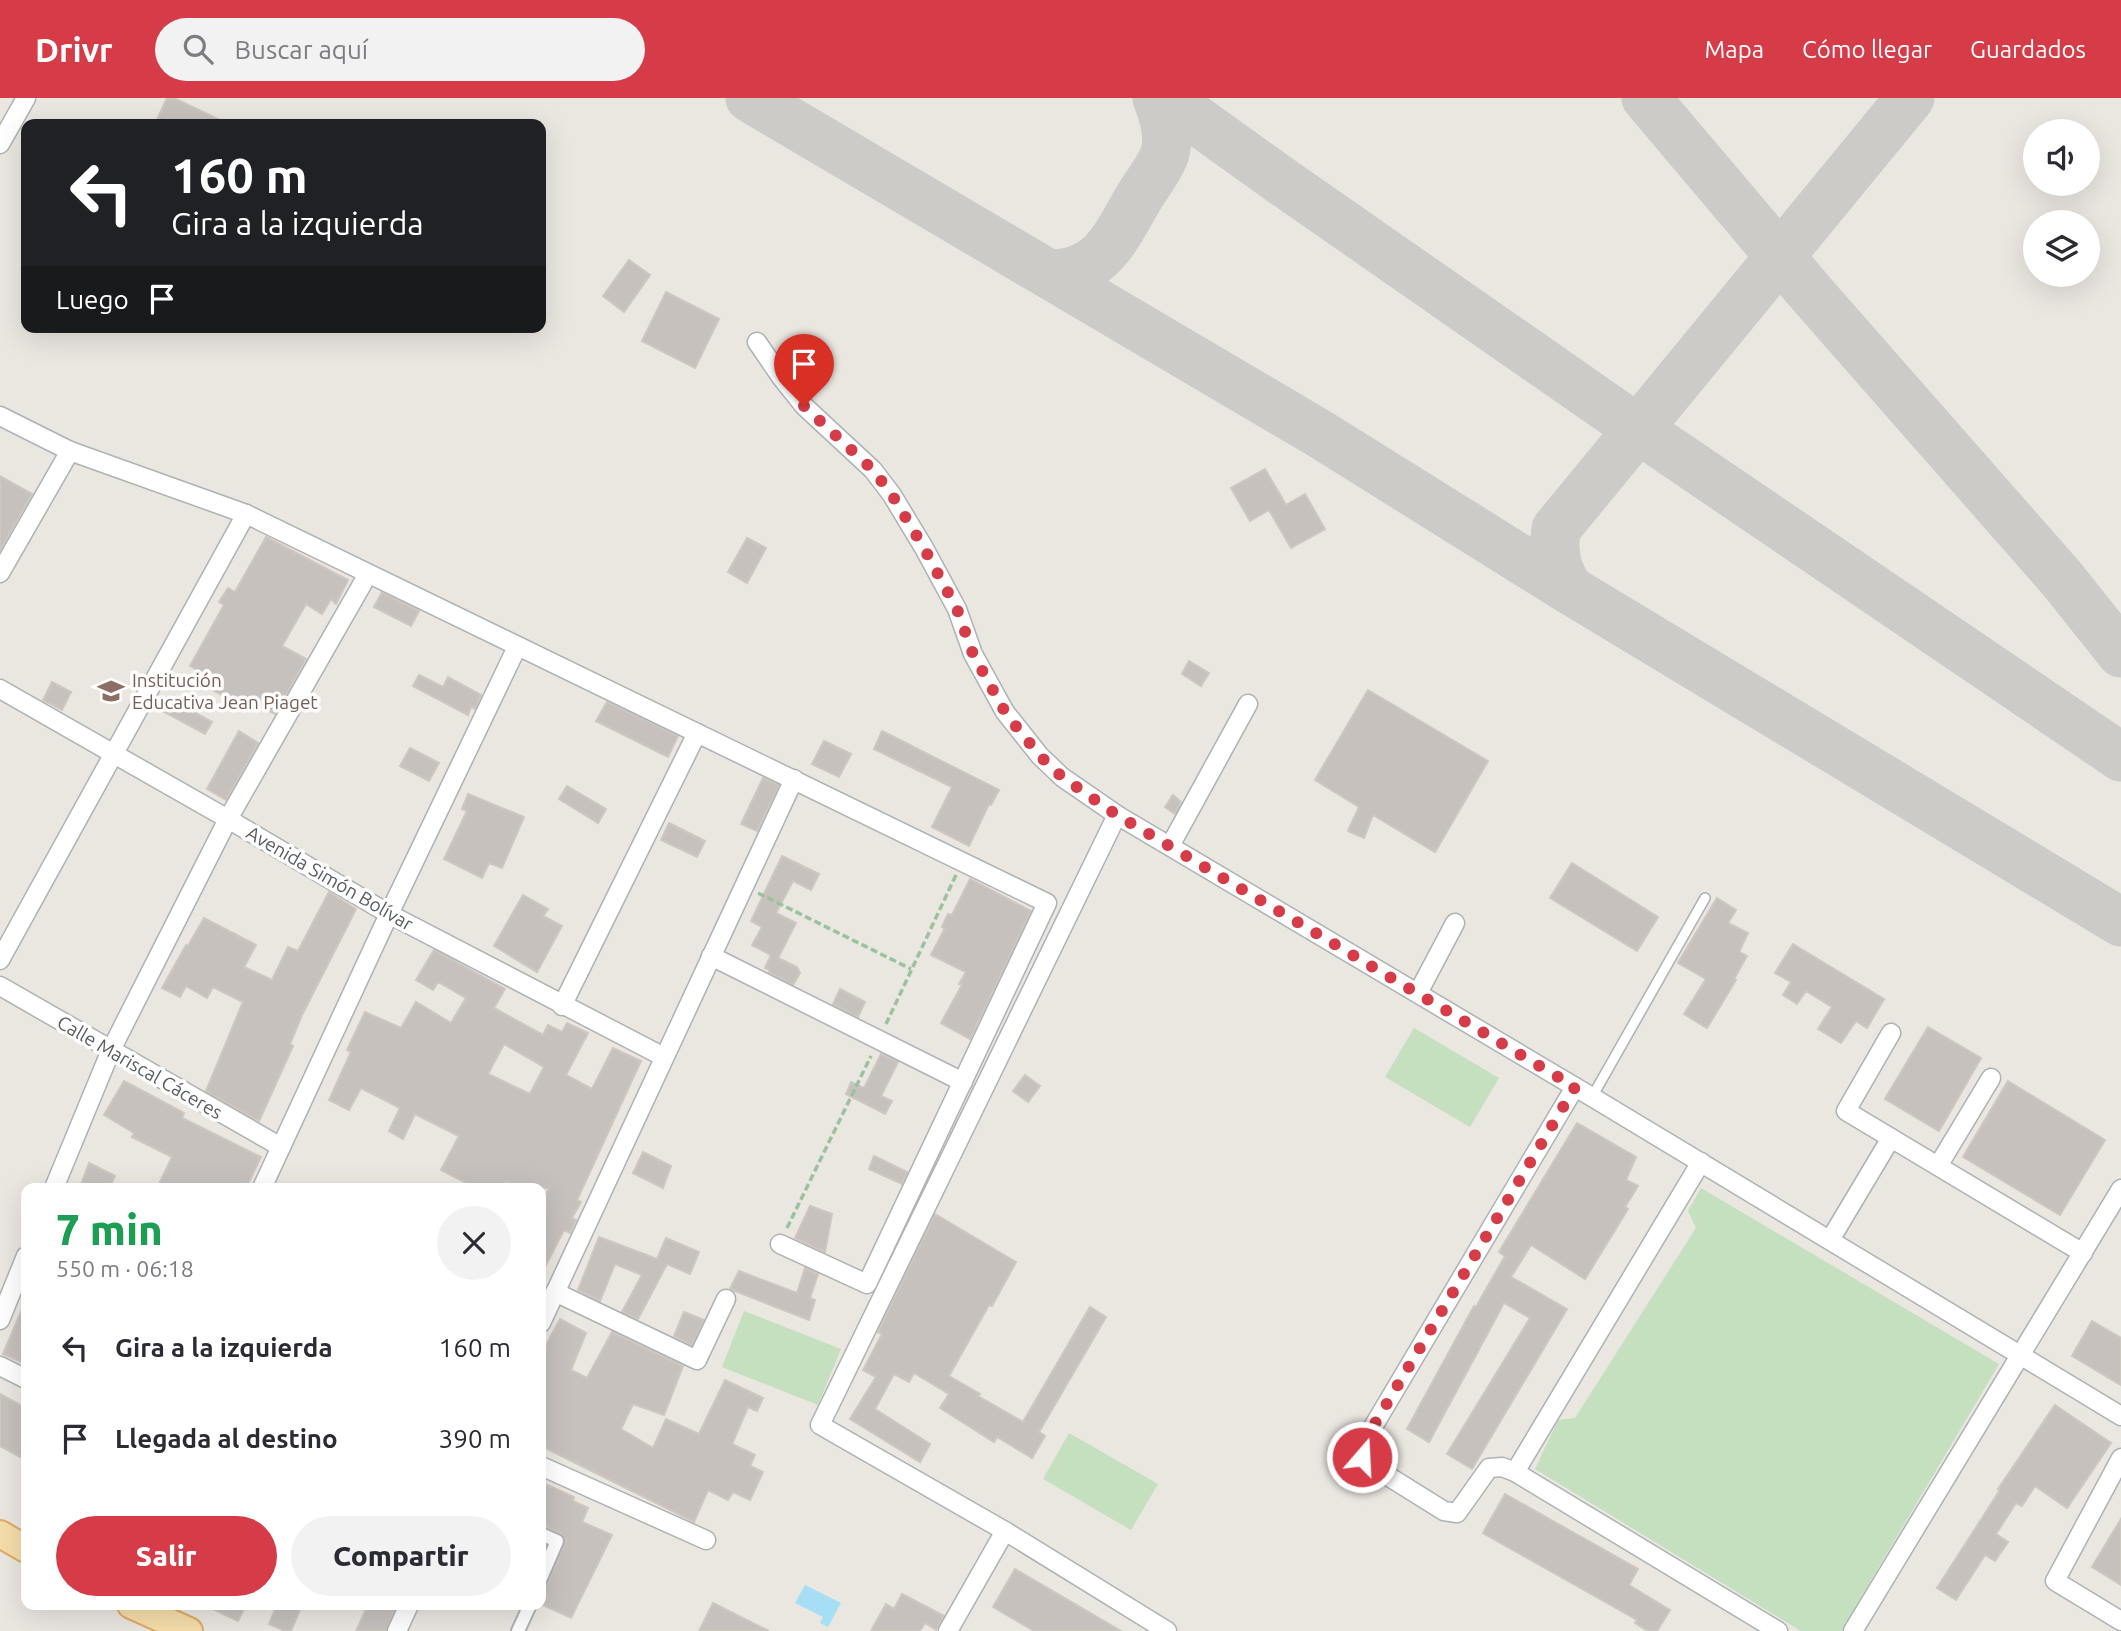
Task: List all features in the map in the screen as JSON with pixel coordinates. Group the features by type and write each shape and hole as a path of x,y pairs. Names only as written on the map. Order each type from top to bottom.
{"main road":[{"path":"0,1535 21,1546"},
{"path":"142,1610 190,1631"}],"street":[{"path":"0,144 26,98"},
{"path":"757,342 804,406 873,470 892,495 957,609 973,654 1005,712 1040,756 1062,777 1117,815 2121,1416"},
{"path":"0,416 69,451 246,514 517,648 1047,903 867,1284 780,1244"},
{"path":"0,573 69,451"},
{"path":"0,960 246,514"},
{"path":"56,1183 111,1050 229,818 368,574"},
{"path":"264,1183 389,914 517,648"},
{"name":"Avenida Simón Bolívar","path":"0,689 229,818 389,914 664,1057"},
{"path":"1170,846 1248,704"},
{"path":"562,1006 697,733"},
{"path":"546,1312 794,779"},
{"path":"1117,815 820,1425 1005,1531 1167,1631"},
{"path":"1418,993 1455,923"},
{"path":"711,956 963,1082"},
{"name":"Calle Mariscal Cáceres","path":"0,986 281,1147"},
{"path":"1891,1033 1846,1111 2082,1253"},
{"path":"1938,1166 1991,1078"},
{"path":"1575,1087 1361,1447 1362,1457 1367,1463 1444,1510 1457,1513 1489,1468 1502,1467 1515,1472 1778,1631"},
{"path":"1830,1240 1891,1138"},
{"path":"1515,1472 1701,1163"},
{"path":"1853,1631 2121,1189"},
{"path":"0,1320 21,1268"},
{"path":"555,1292 697,1360 726,1299"},
{"path":"0,1366 21,1376"},
{"path":"2121,1458 2055,1581 2121,1621"},
{"path":"546,1468 706,1540"},
{"path":"948,1631 1005,1531"},
{"path":"546,1536 556,1541 546,1566"},
{"path":"397,1631 407,1610"},
{"path":"518,1631 528,1610"}],"lane":[{"path":"1592,1097 1705,898"}],"path":[{"path":"745,885 912,970"}],"green space":[{"path":"1414,1028 1499,1078 1470,1127 1385,1077"},
{"path":"1701,1188 1999,1364 1841,1631 1801,1631 1535,1469 1558,1420 1575,1418 1696,1228 1688,1211"},
{"path":"744,1311 841,1349 818,1405 722,1367"},
{"path":"1069,1433 1158,1484 1131,1530 1043,1479"}],"water":[{"path":"805,1585 841,1603 828,1627 820,1623 823,1617 795,1603"}],"building":[{"path":"167,98 174,98 218,119 157,119"},
{"path":"629,260 650,275 624,312 603,296"},
{"path":"666,292 719,319 695,368 642,341"},
{"path":"1265,469 1286,505 1305,494 1325,529 1291,548 1269,510 1250,521 1231,488"},
{"path":"0,476 32,494 0,550"},
{"path":"266,537 348,580 336,604 331,599 322,614 306,604 282,646 306,659 275,714 256,704 252,711 207,687 212,679 190,666 224,605 219,602 228,588 235,592"},
{"path":"747,538 766,548 747,583 728,572"},
{"path":"382,592 419,611 411,626 374,607"},
{"path":"1189,661 1209,673 1201,686 1182,674"},
{"path":"419,675 443,687 448,677 481,695 475,709 471,707 468,715 413,686"},
{"path":"52,682 71,692 62,710 43,700"},
{"path":"1368,690 1488,761 1435,852 1373,815 1364,838 1348,831 1359,807 1315,780"},
{"path":"166,697 212,722 205,734 159,709"},
{"path":"607,702 678,736 668,757 596,721"},
{"path":"239,731 258,743 226,800 207,789"},
{"path":"882,731 999,790 991,805 989,804 969,846 932,827 952,787 874,749"},
{"path":"824,741 851,754 839,777 812,764"},
{"path":"410,748 439,763 429,781 400,766"},
{"path":"763,778 779,785 757,831 741,824"},
{"path":"567,786 606,809 598,823 559,799"},
{"path":"468,794 524,817 502,868 489,863 482,878 444,859 467,811 462,809"},
{"path":"1173,795 1181,802 1175,814 1165,807"},
{"path":"669,823 705,841 697,857 661,840"},
{"path":"782,856 819,874 811,890 793,881 776,913 796,923 778,958 797,967 800,973 793,985 769,972 770,970 765,968 771,955 752,945 762,927 751,921"},
{"path":"1572,863 1658,917 1637,951 1550,898"},
{"path":"970,879 1031,911 970,1039 941,1023 962,985 959,984 966,972 931,955 945,928 942,927 948,914 952,915"},
{"path":"329,892 356,909 302,1015 290,1044 293,1046 259,1121 206,1091 243,1002 213,987 207,998 186,986 180,997 162,988 204,918 256,945 244,967 272,980 288,947 298,951"},
{"path":"523,895 548,909 543,916 562,926 537,972 494,946"},
{"path":"1717,898 1736,910 1728,923 1748,933 1739,952 1747,956 1707,1028 1684,1014 1706,979 1678,963"},
{"path":"1793,944 1884,999 1867,1028 1856,1021 1841,1043 1818,1029 1832,1007 1806,991 1797,1004 1783,995 1791,982 1775,973"},
{"path":"434,950 505,989 494,1008 543,1035 548,1025 562,1032 567,1023 588,1033 566,1075 592,1089 613,1048 641,1061 577,1200 581,1202 572,1218 576,1220 570,1233 564,1230 546,1265 546,1194 549,1188 546,1188 546,1183 466,1183 441,1170 459,1136 415,1114 403,1139 389,1131 400,1108 361,1088 349,1110 329,1100 351,1052 347,1050 365,1012 401,1028 416,1002 451,1023 466,998 438,982 433,990 416,980","holes":["504,1044 544,1067 530,1094 488,1074"]},
{"path":"840,989 865,1002 858,1017 833,1004"},
{"path":"1928,1027 1981,1058 1939,1131 1885,1099"},
{"path":"881,1054 898,1062 881,1096 892,1101 885,1114 846,1094 851,1082 864,1088"},
{"path":"1025,1075 1040,1086 1028,1102 1013,1091"},
{"path":"124,1081 184,1113 182,1118 261,1157 248,1183 159,1183 172,1157 132,1137 134,1133 104,1115"},
{"path":"2008,1081 2105,1140 2060,1215 1963,1157"},
{"path":"1577,1123 1636,1157 1626,1180 1638,1186 1625,1207 1628,1209 1585,1279 1531,1245 1511,1277 1567,1309 1472,1469 1447,1454 1530,1318 1504,1303 1429,1442 1407,1429 1474,1306 1476,1307 1505,1256 1499,1252"},
{"path":"643,1152 671,1166 663,1188 633,1173"},
{"path":"874,1156 907,1172 902,1184 869,1169"},
{"path":"89,1163 115,1176 112,1183 82,1183"},
{"path":"810,1206 832,1214 825,1252 795,1238"},
{"path":"935,1214 1016,1262 949,1376 980,1394 978,1396 1023,1422 1090,1307 1106,1317 1039,1432 1045,1436 1032,1458 997,1437 994,1442 940,1408 949,1394 914,1373 909,1382 894,1374 875,1409 930,1444 920,1462 850,1419 876,1377 863,1370 882,1334 878,1332"},
{"path":"599,1237 657,1259 666,1238 699,1252 690,1274 667,1264 638,1319 622,1312 642,1275 615,1264 600,1301 578,1290"},
{"path":"805,1268 818,1274 810,1298 815,1300 809,1320 730,1289 739,1271 797,1293"},
{"path":"21,1312 21,1362 3,1354"},
{"path":"684,1312 704,1320 692,1345 674,1336"},
{"path":"560,1319 586,1333 571,1370 587,1378 612,1332 683,1366 664,1415 633,1404 621,1429 653,1448 666,1419 699,1434 725,1380 763,1398 757,1411 748,1407 732,1444 755,1455 750,1466 763,1472 750,1500 733,1492 728,1500 708,1490 694,1522 546,1448 546,1345"},
{"path":"2092,1321 2121,1338 2121,1385 2072,1356"},
{"path":"0,1394 21,1405 21,1457 0,1446"},
{"path":"2055,1405 2111,1443 2067,1508 2035,1486 2022,1506 2016,1503 1996,1534 2008,1542 1995,1561 1985,1555 1956,1600 1937,1588 2000,1490 1998,1489"},
{"path":"546,1484 574,1497 573,1501 588,1508 582,1522 612,1535 571,1618 546,1606 546,1583 566,1541 561,1533 546,1527"},
{"path":"1505,1494 1638,1569 1629,1585 1670,1610 1657,1631 1648,1631 1635,1623 1637,1620 1483,1533"},
{"path":"2121,1519 2121,1585 2092,1567"},
{"path":"1015,1569 1121,1631 1034,1631 993,1607"},
{"path":"902,1594 944,1616 936,1630 925,1623 920,1631 871,1631 886,1604 894,1609"},
{"path":"713,1603 769,1631 699,1631"},
{"path":"215,1610 244,1610 238,1621"},
{"path":"275,1610 300,1610 291,1631 269,1624"},
{"path":"366,1610 395,1610 386,1631 356,1631"}],"taxiway":[{"path":"750,98 1320,434 1570,590 2121,922"},
{"path":"1049,274 1082,268 1105,251 1159,167 1167,141 1166,127 1157,98"},
{"path":"1166,98 1638,429 2121,757"},
{"path":"1646,98 1810,292 2062,579 2121,653"},
{"path":"1570,590 1561,576 1557,561 1556,529 1910,98"}],"place":[{"name":"Institución Educativa Jean Piaget","path":"111,691"}],"route":[{"path":"804,406 873,470 892,495 957,609 973,654 1005,712 1040,756 1062,777 1117,815 1575,1087 1361,1447 1362,1457"}]}
